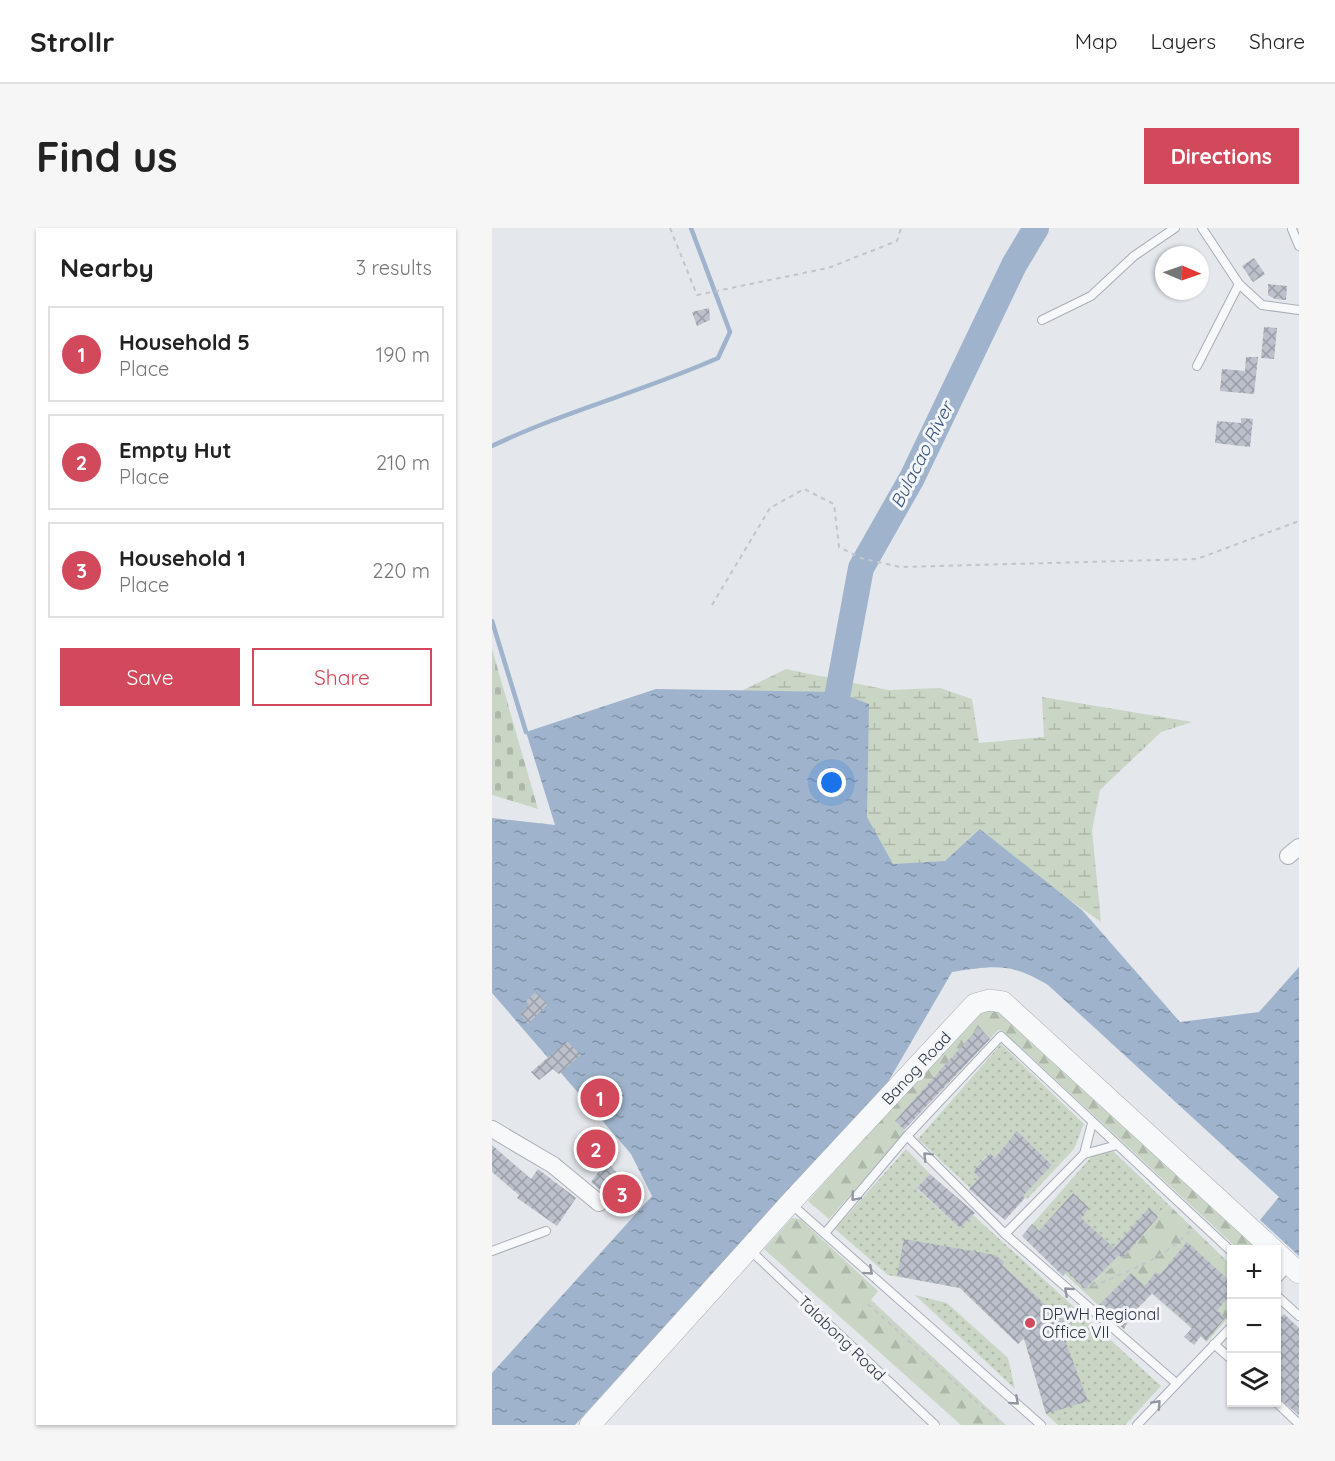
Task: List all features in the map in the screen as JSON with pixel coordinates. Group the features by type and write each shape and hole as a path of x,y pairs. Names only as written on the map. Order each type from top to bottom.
{"street":[{"name":"Banog Road","path":"590,1425 790,1203 975,1004 989,1000 1003,1002 1283,1264"},
{"path":"492,1129 553,1165 599,1203"}],"lane":[{"path":"1042,320 1092,296 1134,256 1175,228"},
{"path":"1202,228 1239,284 1262,305 1299,310"},
{"path":"1292,229 1299,246"},
{"path":"1197,366 1239,284"},
{"path":"826,1232 907,1136 1001,1036 1227,1247"},
{"path":"1084,1154 1092,1123"},
{"path":"907,1136 1005,1234 1176,1383"},
{"path":"1005,1234 1084,1154 1117,1145"},
{"path":"790,1203 826,1232 1041,1425"},
{"path":"492,1251 546,1231"},
{"name":"Talabong Road","path":"749,1249 936,1425"},
{"path":"1280,1299 1299,1316"},
{"path":"1137,1425 1227,1331"},
{"path":"1214,1344 1227,1356"},
{"path":"1281,1407 1299,1424"}],"path":[{"path":"670,228 697,295 828,268 897,241 901,228"},
{"path":"712,605 770,508 804,489 834,504 839,547 870,561 900,567 1197,559 1299,521"},
{"path":"1075,1338 1066,1310 1084,1289 1119,1276 1178,1244 1199,1221"},
{"path":"868,1304 1002,1425"}],"green space":[{"path":"492,649 538,809 492,795"},
{"path":"786,669 888,690 940,688 972,699 979,743 1044,737 1042,697 1192,722 1161,732 1100,790 1092,830 1101,922 990,844 910,881 701,711"},
{"path":"993,1008 1004,1012 1261,1245 1234,1245 1003,1031 998,1030 990,1039 979,1028 895,1121 906,1132 829,1219 808,1201 977,1012"},
{"path":"1001,1044 1084,1124 1074,1149 1027,1199 1023,1196 1052,1165 1017,1131 996,1159 989,1153 973,1171 979,1178 970,1188 918,1139"},
{"path":"906,1149 930,1174 917,1189 960,1228 973,1215 1161,1386 1125,1425 1058,1425 1046,1414 1024,1339 1018,1344 966,1294 971,1290 888,1275 835,1229"},
{"path":"1112,1150 1169,1205 1122,1259 1083,1291 1065,1274 1063,1276 1022,1236 1092,1156"},
{"path":"1169,1205 1227,1261 1227,1319 1207,1342 1152,1294 1133,1313 1124,1329 1083,1291 1122,1259"},
{"path":"792,1218 800,1219 878,1291 871,1300 1006,1425 961,1425 764,1249"},
{"path":"915,1295 947,1303 1008,1358 1015,1389"}],"water":[{"path":"656,689 838,692 869,704 867,817 893,864 945,861 980,829 1082,910 1180,1022 1259,1012 1299,967 1299,1256 1260,1220 1279,1197 1048,985 1012,969 991,967 952,972 888,1082 575,1425 492,1425 492,1373 652,1196 631,1154 492,993 492,818 555,825 526,732"}],"building":[{"path":"1254,258 1265,274 1253,282 1242,266"},
{"path":"1268,284 1287,286 1286,300 1275,299 1268,295"},
{"path":"709,308 710,320 697,326 692,312"},
{"path":"1264,327 1277,328 1274,359 1261,358"},
{"path":"1246,357 1258,357 1254,394 1220,391 1222,369 1245,371"},
{"path":"1241,418 1253,419 1250,447 1215,443 1217,421 1241,423"},
{"path":"536,992 548,1004 528,1024 520,1014 529,1005 526,1001"},
{"path":"979,1027 990,1039 904,1130 895,1121"},
{"path":"567,1041 581,1055 559,1074 553,1069 539,1080 531,1072"},
{"path":"1017,1131 1052,1165 1023,1196 1025,1198 1005,1220 969,1189 979,1178 973,1171 990,1153 995,1158"},
{"path":"593,1132 612,1152 599,1165 580,1147"},
{"path":"492,1145 531,1179 538,1169 576,1198 557,1226 517,1198 519,1195 492,1172"},
{"path":"607,1161 621,1178 625,1174 640,1190 622,1208 591,1182"},
{"path":"930,1174 975,1213 960,1228 917,1188"},
{"path":"1073,1193 1089,1208 1081,1218 1114,1248 1149,1208 1158,1217 1122,1259 1119,1255 1085,1289 1067,1271 1063,1276 1022,1236 1032,1224 1039,1231"},
{"name":"DPWH Regional Office VII","path":"904,1239 995,1255 1004,1262 1002,1265 1050,1309 1052,1307 1065,1321 1060,1327 1088,1401 1046,1414 1024,1338 1018,1344 960,1288 897,1276"},
{"path":"1187,1242 1227,1278 1227,1299 1217,1310 1225,1318 1206,1341 1201,1336 1194,1345 1184,1337 1192,1328 1152,1293 1133,1313 1124,1329 1098,1306 1131,1273 1145,1286 1156,1272 1160,1275"},
{"path":"1284,1314 1299,1328 1299,1415 1281,1400 1281,1317"}],"waterway":[{"path":"492,446 548,422 718,358 730,332 691,228"},
{"name":"Bulacao River","path":"838,692 861,568 912,478 1014,265 1036,228"},
{"path":"492,621 526,732"}],"place":[{"name":"Household 5","path":"600,1098"},
{"name":"Empty Hut","path":"596,1149"},
{"name":"Household 1","path":"622,1194"},
{"name":"DPWH Regional Office VII","path":"1030,1323"}]}
